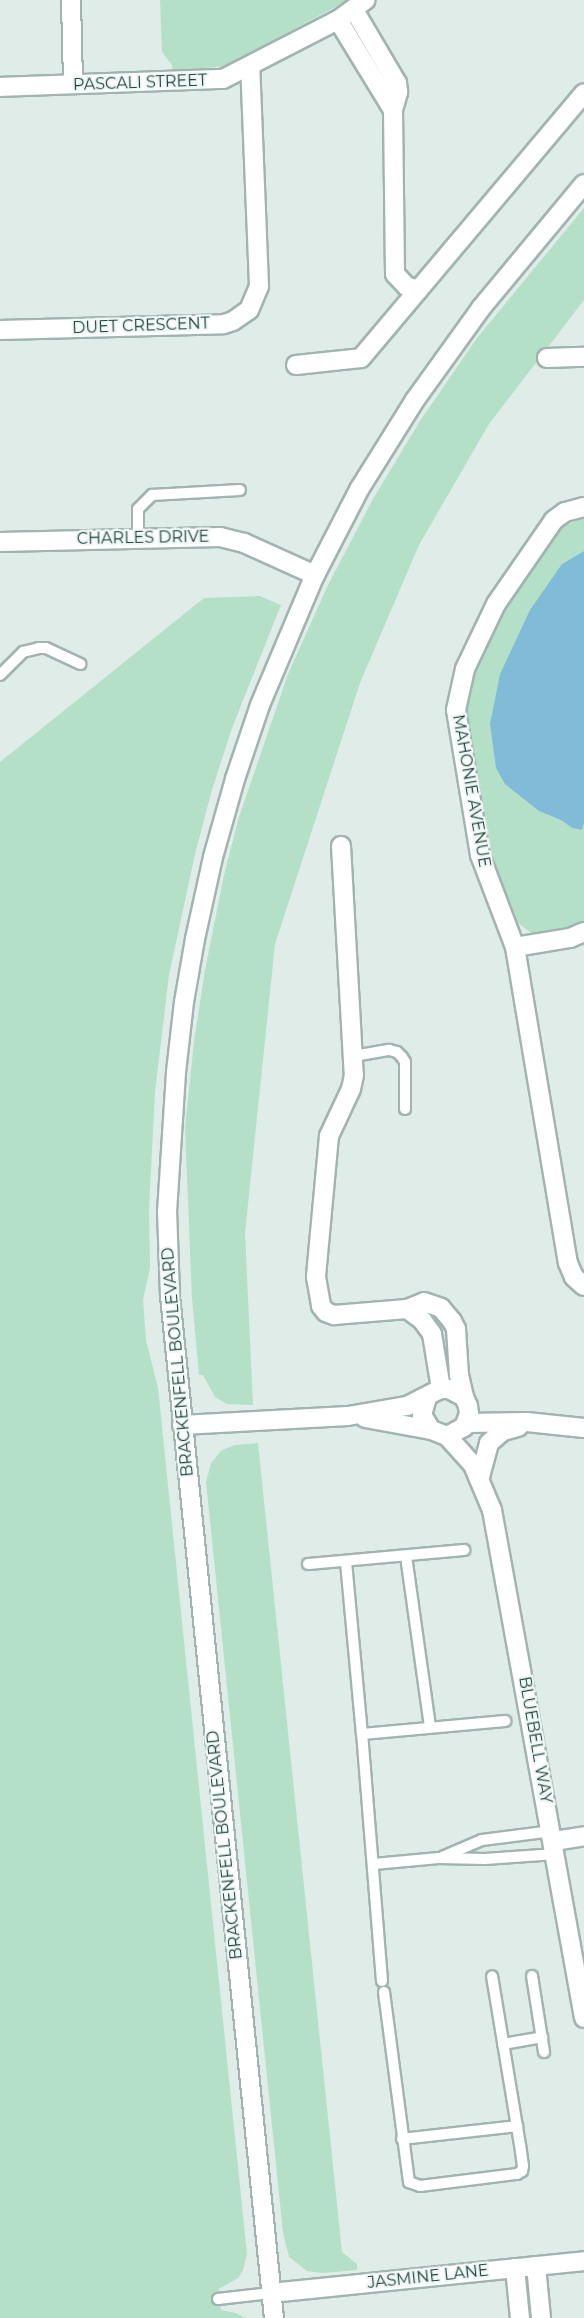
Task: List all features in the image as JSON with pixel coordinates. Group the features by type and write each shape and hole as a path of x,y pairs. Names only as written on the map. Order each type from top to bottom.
{"street":[{"path":"71,0 73,84"},
{"path":"360,5 397,82 398,92 393,110 395,274 406,286 418,290"},
{"name":"PASCALI STREET","path":"0,87 207,81 232,76 338,20 360,5"},
{"path":"338,20 393,110"},
{"name":"DUET CRESCENT","path":"0,330 224,324 233,321 249,309 259,286 250,66"},
{"path":"296,365 361,358 584,93"},
{"name":"BRACKENFELL BOULEVARD","path":"274,2318 170,1296 167,1212 176,1072 184,1002 206,887 235,779 260,705 315,575 360,488 415,400 481,308 584,184"},
{"path":"548,358 584,357"},
{"name":"MAHONIE AVENUE","path":"584,507 565,512 554,520 495,604 465,669 458,690 456,710 480,855 487,878 507,920 516,947 568,1263 574,1277 584,1286"},
{"name":"CHARLES DRIVE","path":"0,542 220,537 244,543 315,575"},
{"path":"341,846 354,1056 351,1089 329,1136 316,1277 321,1306 326,1312 334,1315 407,1309 422,1320 432,1334 434,1394 422,1415 477,1471 489,1443 495,1436 508,1429 534,1423"},
{"path":"516,947 570,939 584,932"},
{"name":"BLUEBELL WAY","path":"407,1309 418,1303 429,1303 441,1308 453,1321 466,1413 477,1471 492,1510 554,1842 584,2018"},
{"path":"182,1425 348,1416 407,1406 434,1394 458,1392 466,1413"},
{"path":"348,1416 439,1433 466,1413 584,1428"},
{"path":"554,1842 584,1836"},
{"name":"JASMINE LANE","path":"272,2293 584,2261"},
{"path":"536,2266 541,2318"},
{"path":"515,2268 520,2318"}],"lane":[{"path":"138,538 138,508 152,495 240,490"},
{"path":"0,675 23,652 39,648 46,648 81,664"},
{"path":"354,1056 389,1050 397,1052 402,1057 405,1062 405,1109"},
{"path":"308,1564 464,1550"},
{"path":"406,1556 430,1727"},
{"path":"346,1562 383,1986 409,2182 420,2186 522,2171 517,2126 492,1976"},
{"path":"362,1734 505,1721"},
{"path":"439,1858 482,1840 554,1842"},
{"path":"374,1864 439,1858 485,1859 554,1842"},
{"path":"532,1976 544,2052"},
{"path":"503,2044 542,2037"},
{"path":"402,2139 517,2126"},
{"path":"218,2299 272,2293"}],"green space":[{"path":"160,0 348,0 226,66 173,71 172,65 162,52"},
{"path":"584,208 584,300 489,424 419,545 360,683 275,944 245,1233 253,1405 227,1404 215,1397 203,1375 199,1375 192,1299 185,1128 194,1041 205,970 224,875 239,817 288,674 328,585 373,499 420,421 477,338"},
{"path":"584,518 584,551 562,564 539,811 561,820 572,828 582,830 584,823 584,922 576,928 534,935 518,923 489,860 464,718 467,688 503,608 559,528"},
{"path":"260,596 281,605 232,728 212,790 195,854 169,975 155,1092 149,1209 150,1268 143,1300 146,1340 158,1388 247,2254 243,2270 238,2278 219,2289 221,2310 236,2313 245,2318 0,2318 0,762 204,598"},
{"path":"258,1443 342,2252 357,2264 357,2270 322,2273 307,2271 289,2257 283,2233 206,1482 211,1463 222,1450 235,1445"}],"water":[{"path":"584,551 584,823 582,830 572,828 561,820 539,811 505,784 496,768 490,724 500,674 530,610 562,564"}]}
